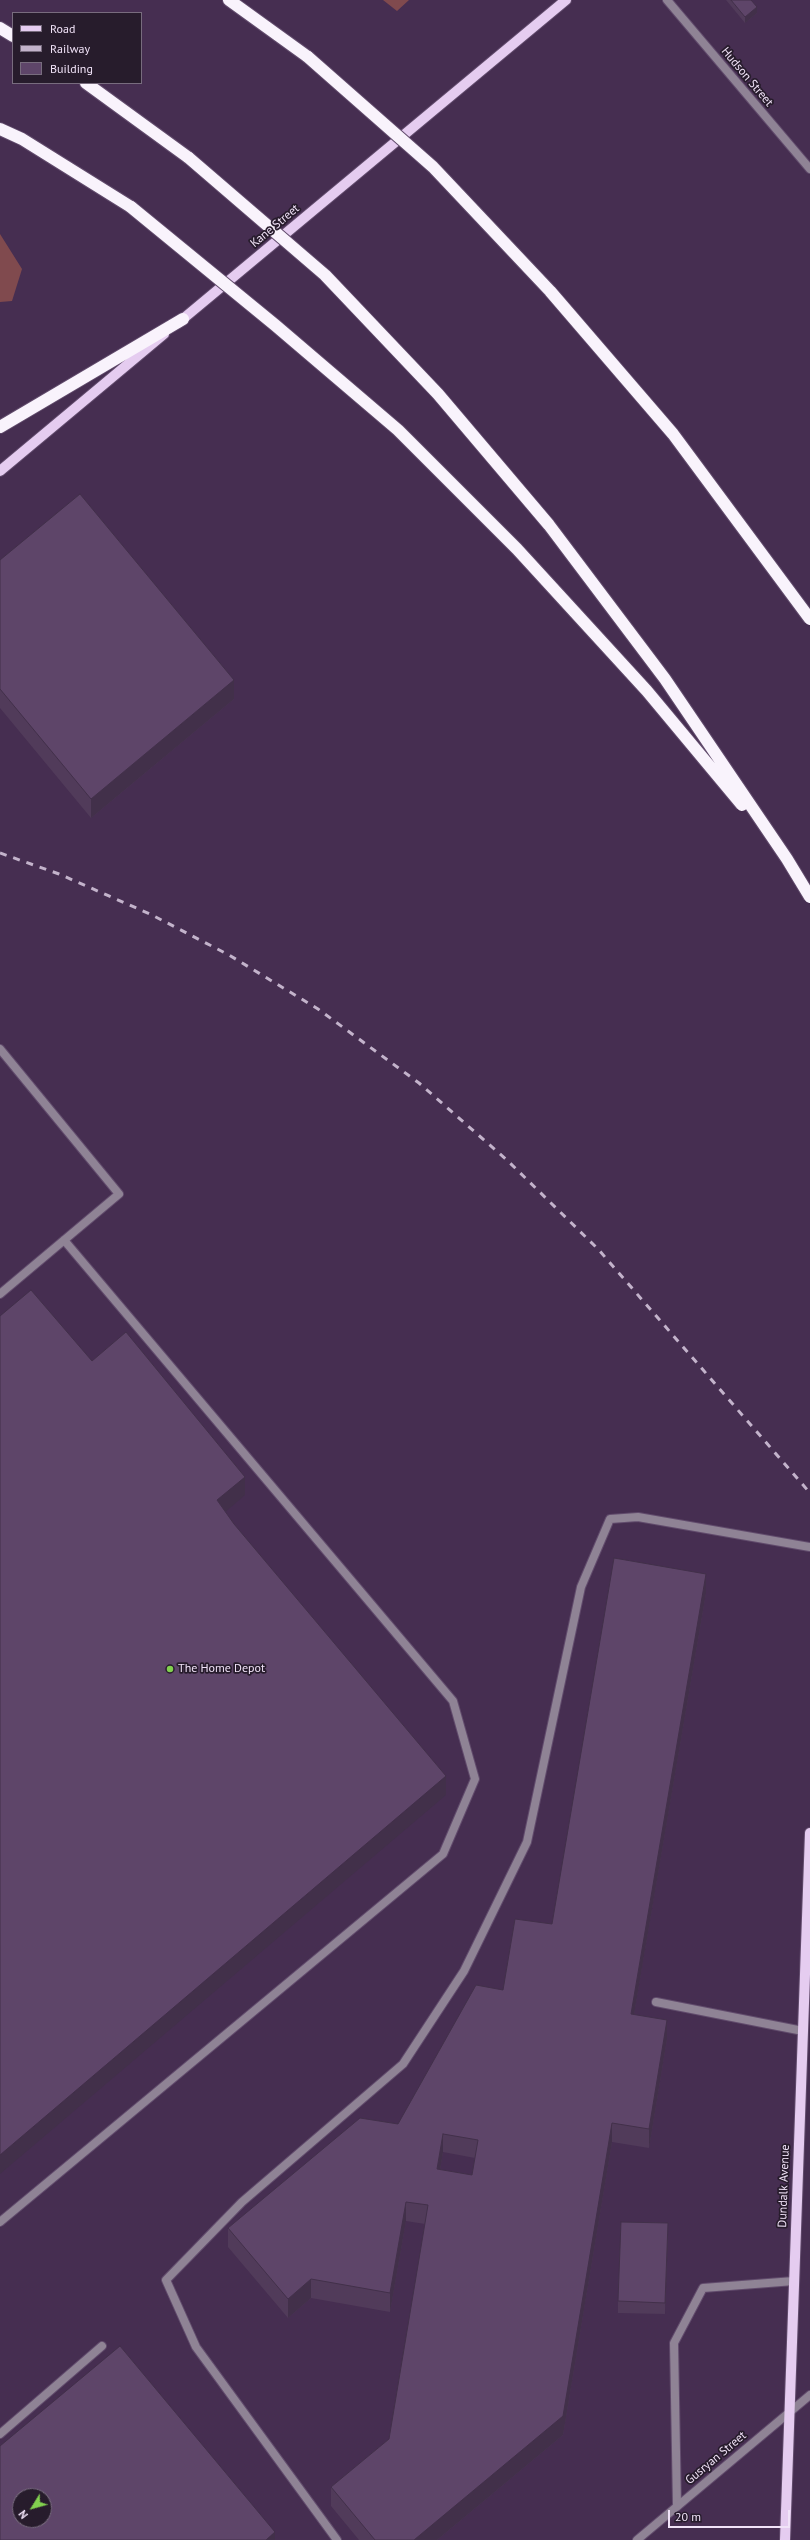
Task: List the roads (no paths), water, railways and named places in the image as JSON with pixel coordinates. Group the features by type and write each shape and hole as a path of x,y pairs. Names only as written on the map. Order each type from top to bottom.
{"highway":[{"path":"229,0 308,57 433,167 550,291 673,434 810,618"},
{"path":"0,28 12,35"},
{"path":"87,84 189,158 325,275 438,394 549,525 665,680 787,859 810,897"},
{"path":"0,129 22,139 131,207 275,325 398,430 517,549 647,691 787,859"},
{"path":"0,427 183,319"}],"main road":[{"name":"Kane Street","path":"0,472 566,0"},
{"name":"Dundalk Avenue","path":"786,2540 789,2412 810,1833"}],"street":[{"name":"Hudson Street","path":"667,0 810,169"},
{"path":"0,1049 119,1194 0,1294"},
{"path":"0,2222 443,1854 475,1779 454,1701 64,1240"},
{"path":"337,2540 196,2348 166,2280 242,2202 403,2064 464,1971 527,1842 581,1587 610,1519 638,1517 810,1547"},
{"path":"656,2002 803,2031"},
{"path":"678,2506 674,2343 703,2288 794,2281"},
{"path":"0,2434 102,2346"},
{"name":"Gusryan Street","path":"637,2540 810,2394"}],"railway":[{"path":"0,853 59,874 150,914 229,955 318,1009 419,1083 508,1161 598,1249 810,1493"}],"place":[{"name":"The Home Depot","path":"170,1669"}]}
